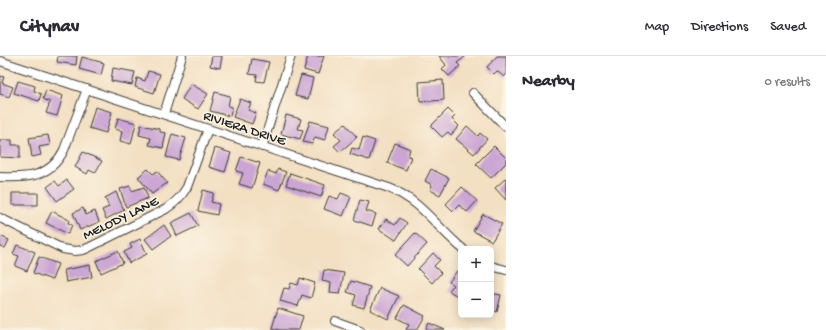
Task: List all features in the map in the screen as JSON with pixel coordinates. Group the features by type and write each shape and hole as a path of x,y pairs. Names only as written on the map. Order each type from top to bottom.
{"street":[{"path":"164,114 182,56"},
{"path":"262,146 291,56"},
{"name":"RIVIERA DRIVE","path":"0,61 397,191 414,202 460,246"},
{"path":"0,177 23,177 38,175 51,168 62,155 87,89"},
{"path":"473,93 506,127"},
{"name":"MELODY LANE","path":"0,218 63,249 75,251 83,250 166,209 176,202 187,187 208,128"},
{"path":"494,267 506,270"},
{"path":"335,321 360,330"}],"building":[{"path":"58,56 77,56 76,65 57,62"},
{"path":"212,56 222,56 220,68 210,66"},
{"path":"308,56 324,56 318,74 304,70"},
{"path":"439,56 466,56 457,63 460,66 449,76 442,69 446,65"},
{"path":"497,56 506,56 506,75 504,77 497,71 494,74 487,67"},
{"path":"82,57 104,63 101,75 79,69"},
{"path":"252,59 269,62 264,82 256,81 257,75 249,74"},
{"path":"113,68 135,72 132,85 111,81"},
{"path":"148,71 160,74 154,93 135,87 137,78 145,81"},
{"path":"301,75 313,78 308,99 295,96"},
{"path":"0,76 4,77 2,83 13,87 9,97 0,94"},
{"path":"443,80 444,100 420,102 419,82"},
{"path":"18,81 35,86 34,91 41,94 39,101 14,93"},
{"path":"191,84 208,94 198,109 182,99"},
{"path":"46,90 63,96 57,116 46,113 50,102 43,99"},
{"path":"215,92 230,96 228,106 232,107 230,116 210,111"},
{"path":"240,99 251,103 248,110 256,113 252,124 233,117"},
{"path":"95,107 112,112 106,133 89,128"},
{"path":"448,109 455,116 452,119 459,126 451,135 448,132 442,137 431,126"},
{"path":"286,115 301,119 298,129 303,130 300,139 281,134"},
{"path":"118,118 136,123 131,144 120,141 122,131 115,129"},
{"path":"310,121 329,126 325,140 315,137 312,144 303,142"},
{"path":"345,124 357,137 340,152 334,146 341,140 334,133"},
{"path":"141,125 160,129 160,132 166,133 163,148 149,145 151,138 139,135"},
{"path":"467,126 478,136 480,133 487,139 474,154 456,139"},
{"path":"172,134 186,138 179,160 166,157"},
{"path":"48,135 50,145 39,147 41,155 32,157 29,138"},
{"path":"363,137 375,141 369,160 350,154 352,148 359,150"},
{"path":"0,140 12,140 12,145 20,145 20,158 0,157"},
{"path":"395,143 410,149 408,156 411,157 406,170 387,163"},
{"path":"494,146 506,158 506,163 491,178 476,164"},
{"path":"215,148 231,153 225,172 209,167"},
{"path":"83,152 102,161 95,173 89,170 87,174 75,167"},
{"path":"241,157 260,163 252,188 239,184 243,173 236,171"},
{"path":"148,169 153,174 157,171 167,183 152,194 138,177"},
{"path":"278,169 286,172 279,190 263,184 268,171 276,174"},
{"path":"431,169 449,178 440,195 430,190 432,185 425,181"},
{"path":"290,173 325,185 321,197 286,185"},
{"path":"506,178 506,200 495,188"},
{"path":"67,180 74,189 57,201 47,187 55,181 59,186"},
{"path":"130,186 132,191 144,187 148,198 126,207 120,189"},
{"path":"462,187 477,201 467,212 459,205 453,211 446,204"},
{"path":"203,190 214,193 211,202 219,204 217,215 198,211"},
{"path":"116,192 124,210 106,219 102,210 109,207 105,198"},
{"path":"12,193 38,193 38,205 12,205"},
{"path":"341,193 351,197 343,216 324,209 329,196 338,199"},
{"path":"360,200 369,202 366,211 376,214 372,226 354,220"},
{"path":"83,208 86,215 95,211 99,222 80,230 73,213"},
{"path":"52,211 69,220 68,223 72,225 68,234 46,223"},
{"path":"191,213 198,226 177,236 171,223"},
{"path":"483,214 502,224 492,241 473,231"},
{"path":"400,218 407,223 396,240 379,229 386,219 395,225"},
{"path":"164,225 171,236 153,249 145,239"},
{"path":"415,233 427,244 407,266 395,255"},
{"path":"0,236 9,240 5,248 0,246"},
{"path":"140,239 147,254 129,263 124,252 132,248 130,244"},
{"path":"17,245 35,252 27,271 15,266 19,256 13,254"},
{"path":"118,251 123,263 101,273 96,261"},
{"path":"433,253 440,260 434,266 441,273 432,283 418,269"},
{"path":"39,257 58,264 52,280 33,273"},
{"path":"90,265 92,277 66,282 64,270"},
{"path":"324,270 344,273 340,294 330,293 331,283 322,281"},
{"path":"457,271 458,272 458,296 449,291 453,285 449,282"},
{"path":"300,278 315,283 311,298 302,295 298,306 280,301 284,288 289,289 291,283 298,285"},
{"path":"351,281 370,287 364,308 353,305 356,295 347,292"},
{"path":"380,288 399,296 388,319 370,310"},
{"path":"494,294 501,295 497,312 494,311"},
{"path":"404,305 425,316 417,330 406,330 409,324 397,318"},
{"path":"278,308 303,316 299,330 280,330 272,328"},
{"path":"429,323 445,330 426,330"}]}
